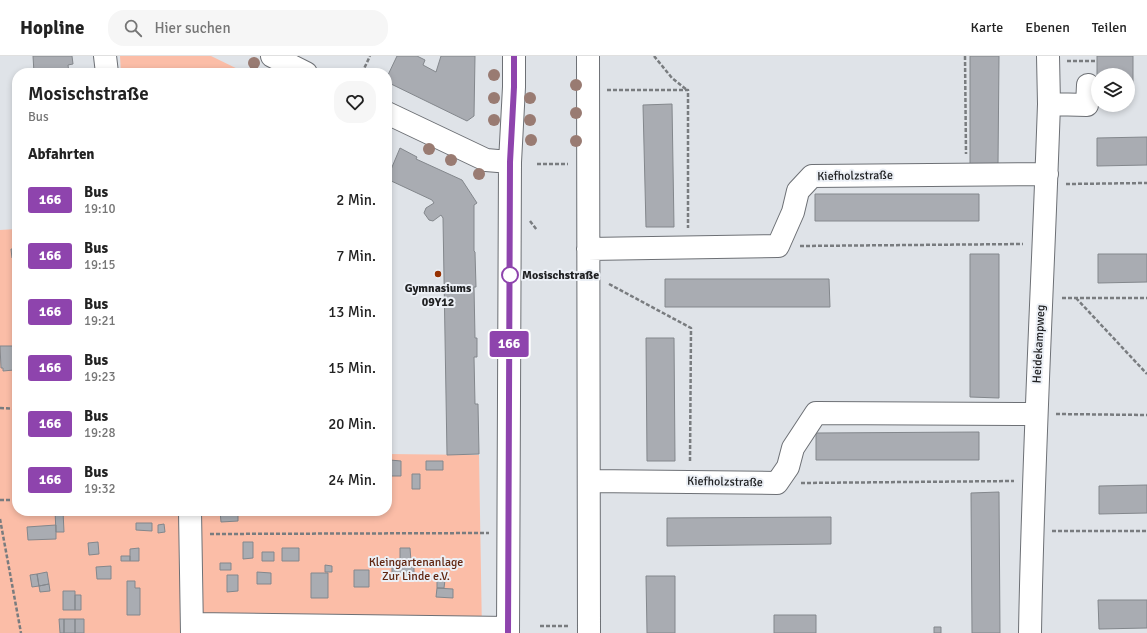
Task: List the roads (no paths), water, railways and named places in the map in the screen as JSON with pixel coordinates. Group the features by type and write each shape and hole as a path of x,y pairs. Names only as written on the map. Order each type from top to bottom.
{"street":[{"path":"105,56 106,68"},
{"path":"272,56 296,68"},
{"path":"190,516 193,629 508,631 510,162 514,56"},
{"path":"588,56 589,630"},
{"name":"Heidekampweg","path":"1030,633 1036,414 1044,244 1054,179 1049,104 1055,59"},
{"path":"1049,104 1087,105 1088,85"},
{"path":"392,115 486,160 510,162"},
{"name":"Kiefholzstraße","path":"588,249 778,246 793,212 798,191 812,176 966,175 1054,179"},
{"name":"Kiefholzstraße","path":"589,481 777,483 788,467 792,448 816,413 1036,414"}],"place":[{"name":"Gymnasiums 09Y12","path":"438,274"},
{"name":"Mosischstraße","path":"510,275"}],"park label":[{"name":"Kleingartenanlage Zur Linde e.V.","path":"416,569"}]}
